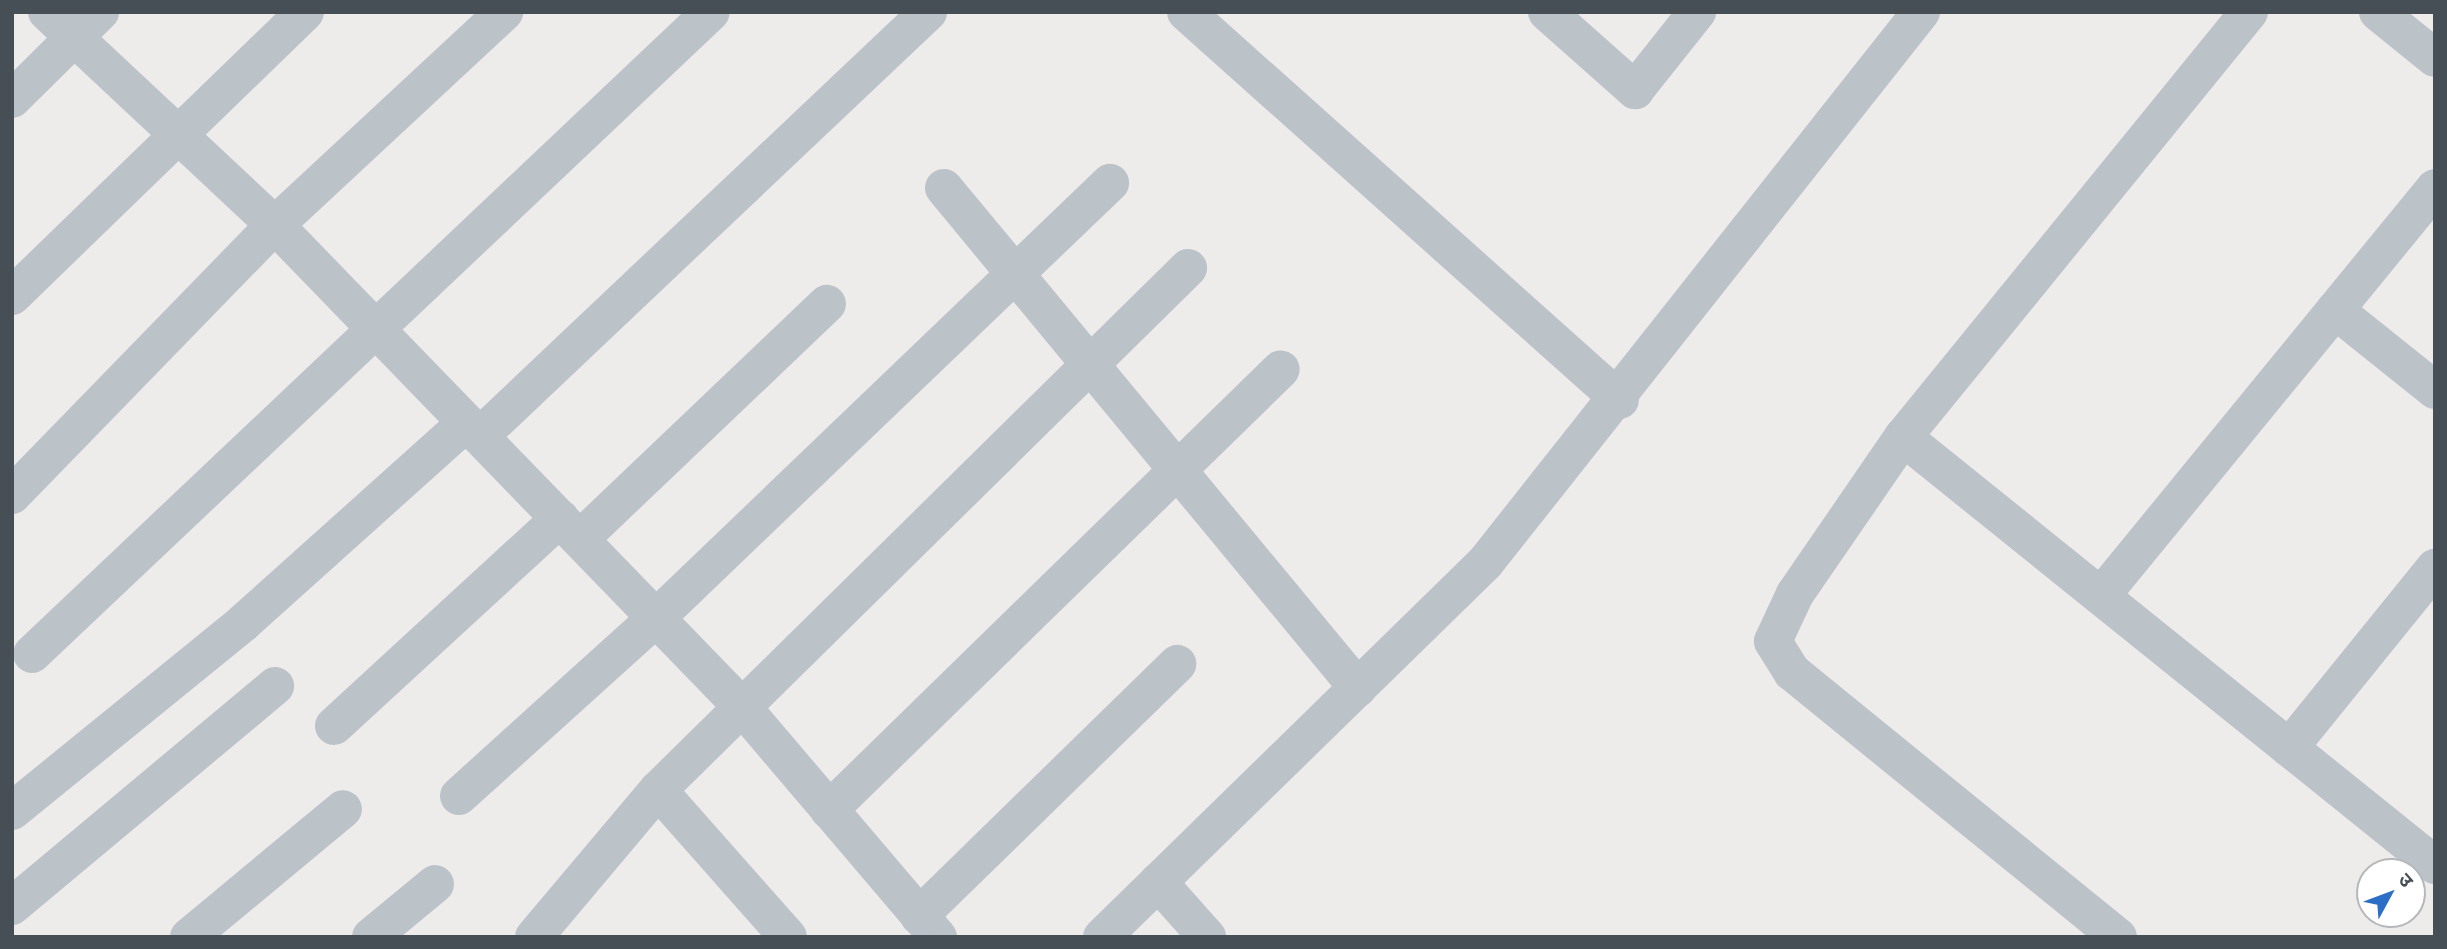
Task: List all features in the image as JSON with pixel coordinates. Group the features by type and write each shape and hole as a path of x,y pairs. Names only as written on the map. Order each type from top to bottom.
{"street":[{"path":"12,296 304,12"},
{"path":"12,495 275,225 504,12"},
{"path":"32,653 378,331 711,12"},
{"path":"12,811 243,623 473,429 928,12"},
{"path":"1186,12 1620,400"},
{"path":"1547,12 1635,90 1697,12"},
{"path":"1102,937 1485,564 1620,400 1921,12"},
{"path":"2118,937 1777,654 1773,641 1796,594 1903,437 2249,12"},
{"path":"2378,12 2435,58"},
{"path":"12,99 74,21 177,134 275,225 743,708 928,926 1177,664"},
{"path":"459,796 656,618 1110,183"},
{"path":"944,188 1358,688"},
{"path":"2101,596 2435,188"},
{"path":"534,937 658,790 1188,268"},
{"path":"334,726 570,529 827,304"},
{"path":"2335,310 2435,390"},
{"path":"829,810 1281,369"},
{"path":"1903,437 2435,865"},
{"path":"2288,748 2435,568"},
{"path":"12,906 275,686"},
{"path":"658,790 788,937"},
{"path":"190,937 343,809"},
{"path":"1158,882 1207,937"},
{"path":"371,937 435,884"}]}
